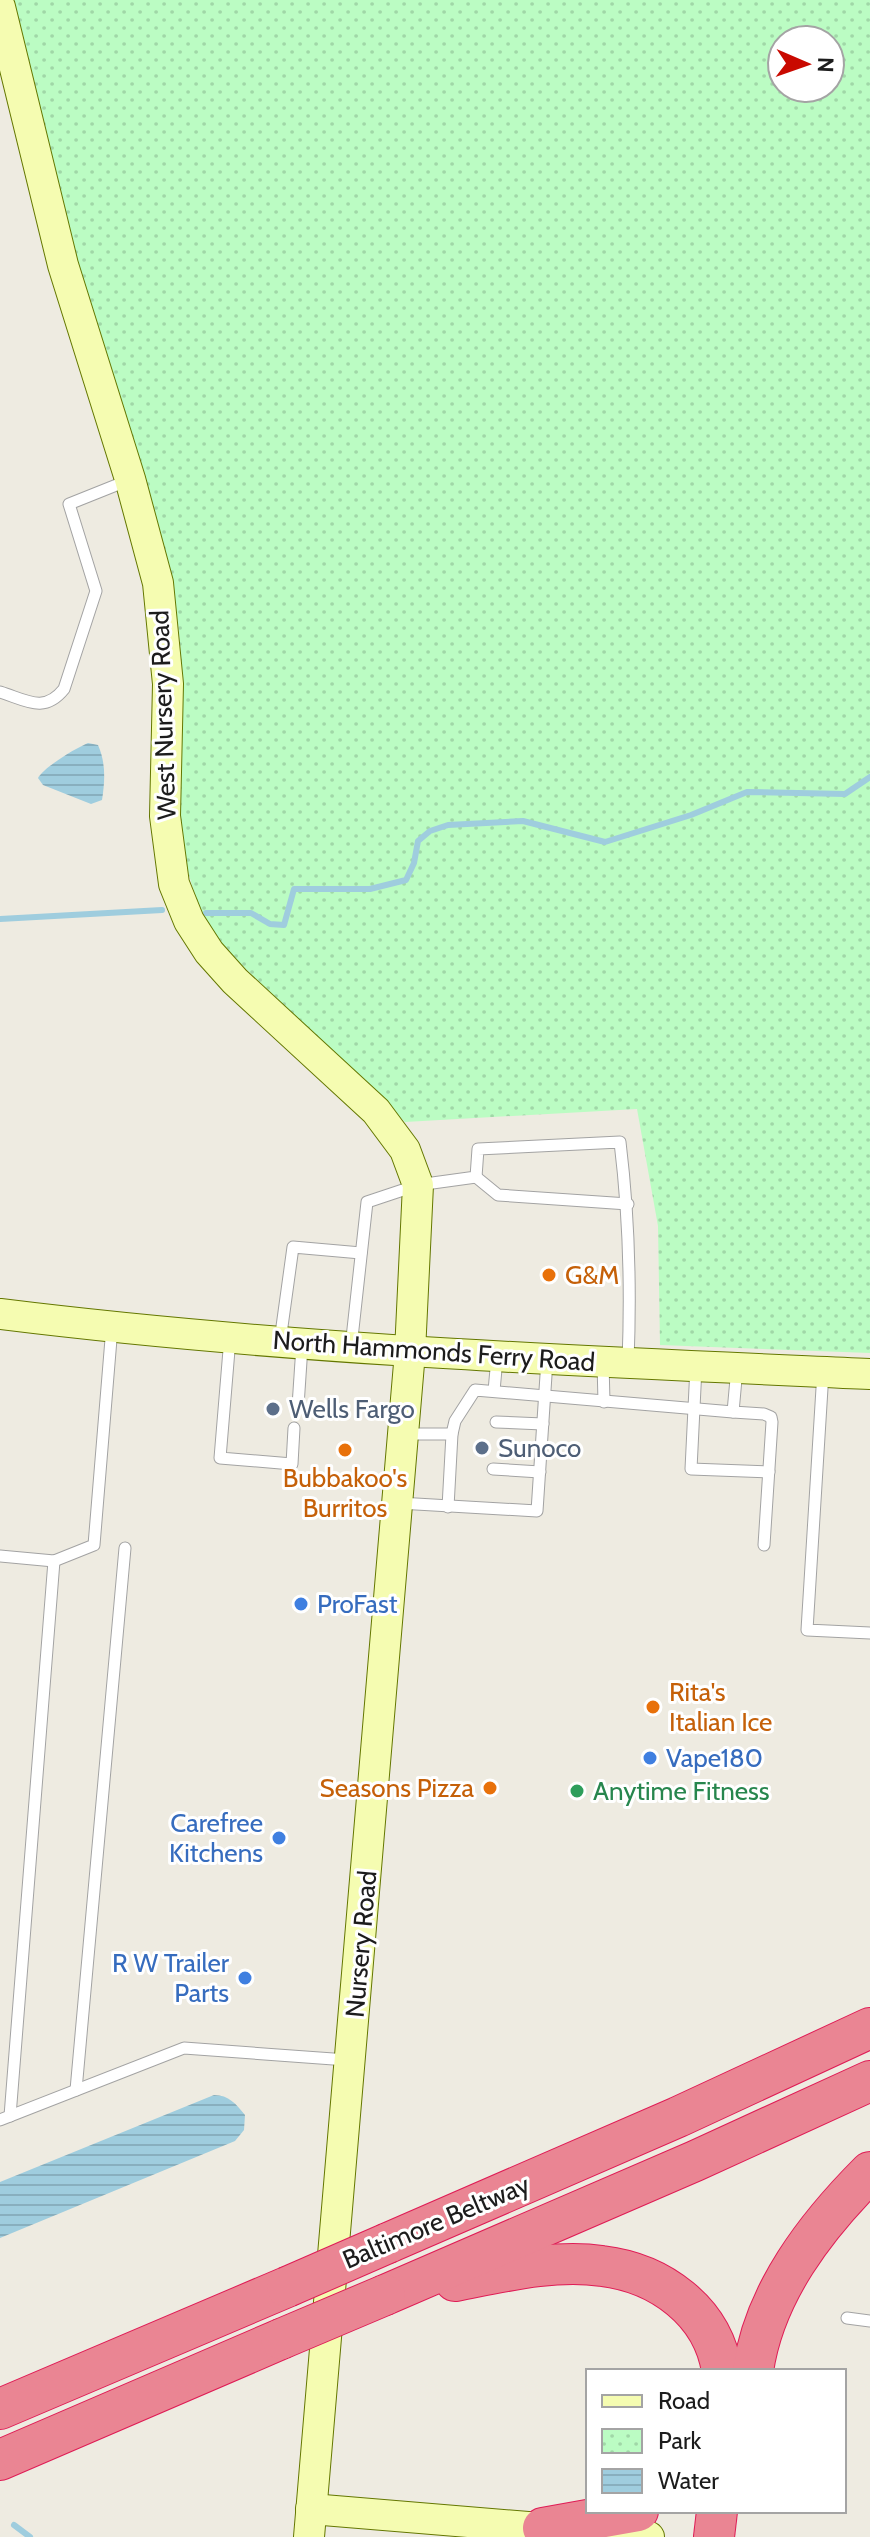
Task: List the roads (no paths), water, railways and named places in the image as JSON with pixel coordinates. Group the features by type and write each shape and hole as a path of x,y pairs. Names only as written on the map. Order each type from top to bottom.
{"highway":[{"path":"706,2104 870,2003"},
{"name":"Baltimore Beltway","path":"0,2409 706,2104 870,2028"},
{"name":"Baltimore Beltway","path":"0,2460 385,2295 870,2081"},
{"path":"754,2369 768,2315 787,2275 840,2201 870,2172"},
{"path":"385,2295 520,2270 601,2265 637,2274 666,2287 693,2308 714,2343 722,2369"},
{"path":"543,2528 627,2513"},
{"path":"714,2537 717,2513"},
{"path":"737,2537 739,2513"}],"main road":[{"name":"West Nursery Road","path":"0,7 63,265 130,479 160,598 168,684 165,816 174,884 189,921 209,952 235,981 376,1111 405,1150 418,1185 410,1352"},
{"name":"North Hammonds Ferry Road","path":"0,1314 351,1348 870,1374"},
{"name":"Nursery Road","path":"310,2523 410,1352"},
{"path":"310,2523 543,2528 649,2537"}],"lane":[{"path":"0,692 46,704 56,700 64,689 96,591 69,504 130,479"},
{"path":"476,1177 478,1149 620,1142 628,1204 616,1362 604,1402"},
{"path":"351,1348 367,1202 418,1185 476,1177 498,1195 628,1204"},
{"path":"298,1406 291,1343 293,1247 361,1253"},
{"path":"0,1556 54,1561 94,1545 112,1327"},
{"path":"230,1338 220,1458 292,1464 294,1428"},
{"path":"494,1391 497,1357"},
{"path":"397,1503 537,1511 547,1359"},
{"path":"696,1366 691,1469 769,1472"},
{"path":"733,1412 737,1368"},
{"path":"823,1372 807,1630 870,1633"},
{"path":"448,1507 455,1421 475,1390 764,1414 771,1417 764,1545"},
{"path":"455,1421 469,1421"},
{"path":"496,1422 543,1424"},
{"path":"403,1434 452,1434"},
{"path":"451,1466 465,1467"},
{"path":"493,1469 540,1472"},
{"path":"76,2090 125,1548"},
{"path":"54,1561 5,2118 184,2048 351,2060"},
{"path":"847,2318 870,2321"}],"water":[{"path":"88,743 98,745 102,759 102,800 91,804 43,785 38,778 47,769"},
{"path":"214,2095 228,2098 245,2115 244,2130 235,2141 0,2238 0,2182"}],"waterway":[{"path":"206,913 251,913 270,924 284,925 294,889 370,889 406,880 414,863 418,841 430,831 448,825 523,821 605,842 691,815 747,792 845,794 870,777"},
{"path":"0,919 162,910"},
{"path":"14,2525 30,2537"}],"place":[{"name":"G&M","path":"549,1275"},
{"name":"Wells Fargo","path":"273,1409"},
{"name":"Sunoco","path":"482,1448"},
{"name":"Bubbakoo's Burritos","path":"345,1450"},
{"name":"ProFast","path":"301,1604"},
{"name":"Rita's Italian Ice","path":"653,1707"},
{"name":"Vape180","path":"650,1758"},
{"name":"Seasons Pizza","path":"490,1788"},
{"name":"Anytime Fitness","path":"577,1791"},
{"name":"Carefree Kitchens","path":"279,1838"},
{"name":"R W Trailer Parts","path":"245,1978"}]}
